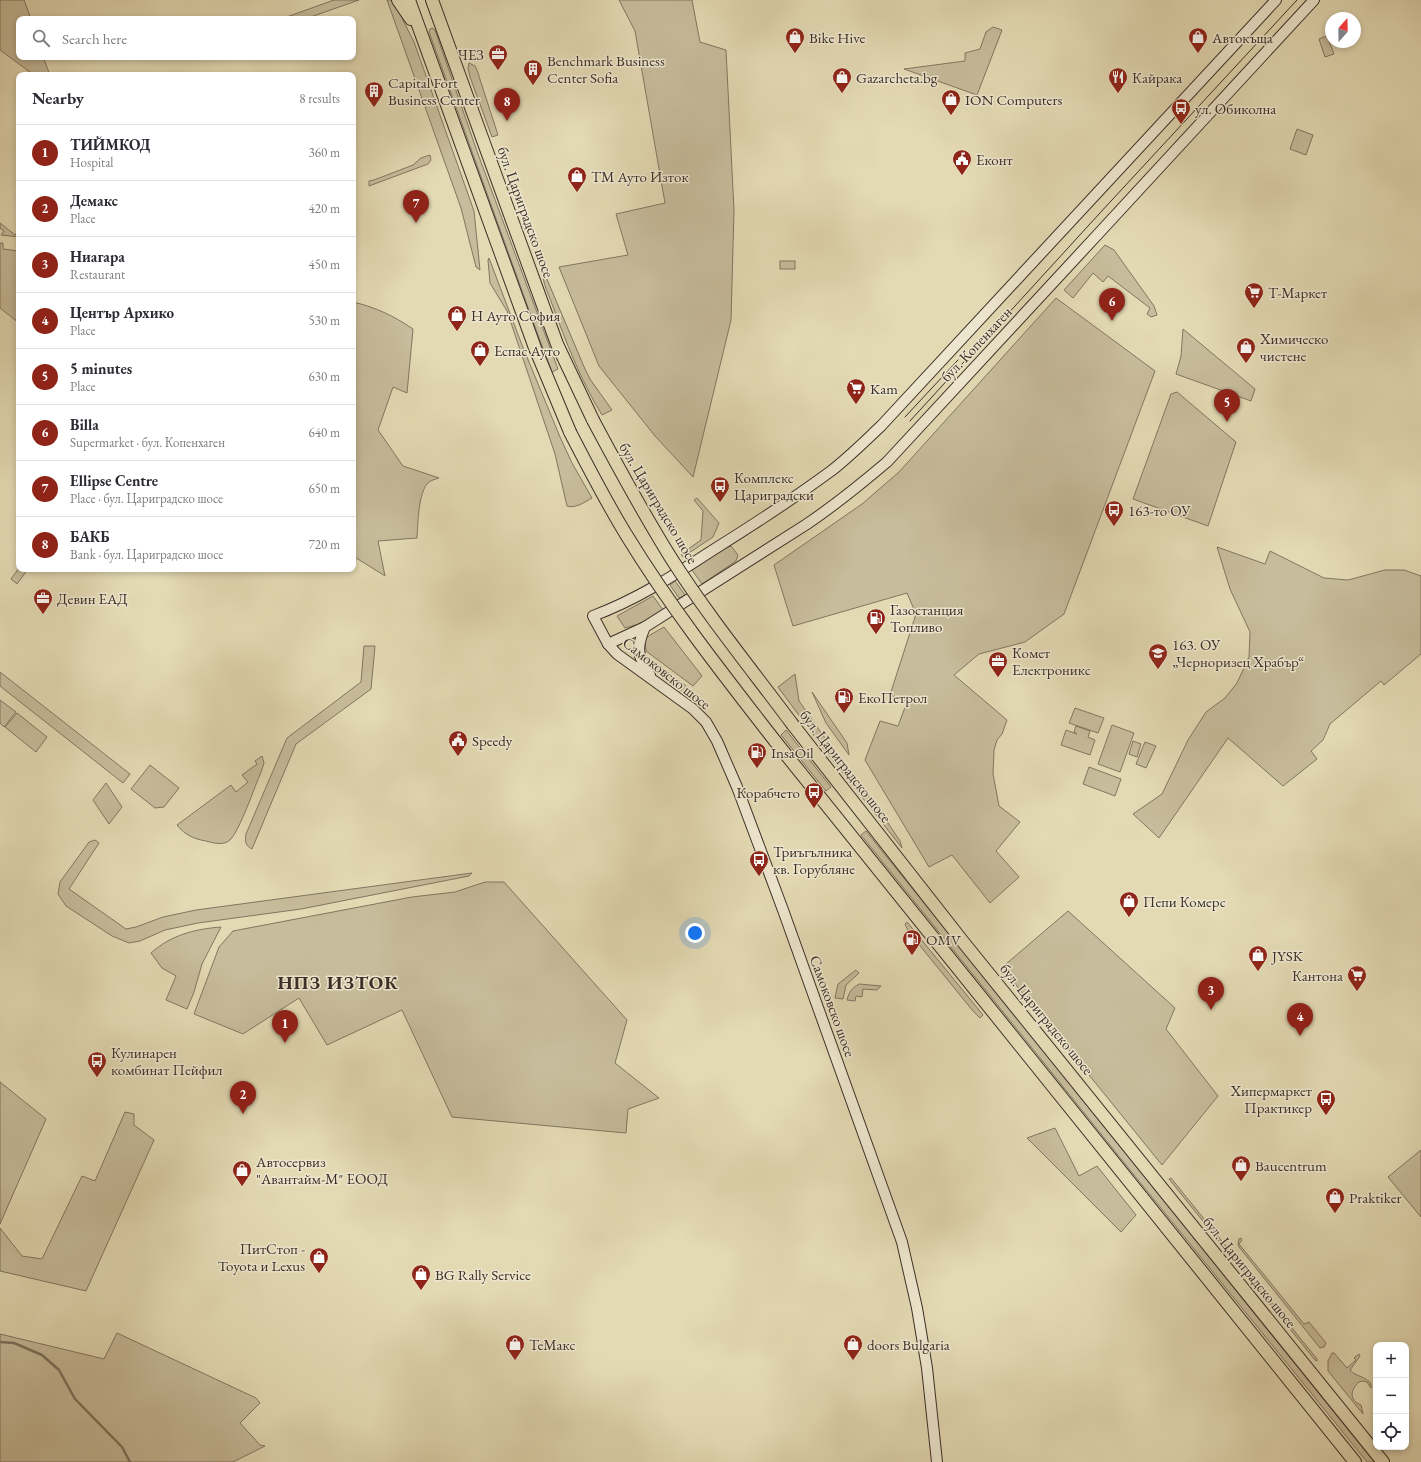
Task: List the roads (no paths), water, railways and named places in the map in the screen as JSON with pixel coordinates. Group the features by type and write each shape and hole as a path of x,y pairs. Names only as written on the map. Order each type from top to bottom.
{"highway":[{"path":"398,0 422,36"},
{"path":"409,0 535,348 570,432 605,499 626,535 699,642 775,741 1355,1462"},
{"name":"бул. Цариградско шосе","path":"432,0 557,344 593,420 645,515 672,559 731,642 793,725 964,943 1383,1462"}],"main road":[{"name":"бул. Копенхаген","path":"593,616 620,606 649,590 730,540 832,470 858,448 881,426 1276,0"},
{"name":"бул. Копенхаген","path":"608,644 645,627 830,509 887,462 1314,0"},
{"name":"Самоковско шосе","path":"593,616 608,644 618,655 693,709 706,722 717,741 737,787 783,910 902,1242 917,1308 937,1462"},
{"path":"645,627 638,646 639,655 643,666 654,682"}],"waterway":[{"path":"0,1342 14,1343 42,1355 59,1370 75,1399 122,1447 130,1462"}],"tram line":[{"path":"910,421 1297,0"},
{"path":"905,417 958,360"}],"place":[{"name":"Bike Hive","path":"795,54"},
{"name":"Автокъща","path":"1198,54"},
{"name":"ЧЕЗ","path":"498,71"},
{"name":"Benchmark Business Center Sofia","path":"533,86"},
{"name":"Gazarcheta.bg","path":"842,94"},
{"name":"Кайрака","path":"1118,94"},
{"name":"Capital Fort Business Center","path":"374,108"},
{"name":"ION Computers","path":"951,116"},
{"name":"БАКБ","path":"507,121"},
{"name":"ул. Обиколна","path":"1181,125"},
{"name":"Еконт","path":"962,176"},
{"name":"ТМ Ауто Изток","path":"577,193"},
{"name":"Ellipse Centre","path":"416,223"},
{"name":"Т-Маркет","path":"1254,309"},
{"name":"Billa","path":"1112,321"},
{"name":"Н Ауто София","path":"457,332"},
{"name":"Химическо чистене","path":"1246,364"},
{"name":"Еспас Ауто","path":"480,367"},
{"name":"Kam","path":"856,405"},
{"name":"5 minutes","path":"1227,422"},
{"name":"Комплекс Цариградски","path":"720,503"},
{"name":"163-то ОУ","path":"1114,527"},
{"name":"Девин ЕАД","path":"43,615"},
{"name":"Газостанция Топливо","path":"876,635"},
{"name":"163. ОУ „Черноризец Храбър“","path":"1158,670"},
{"name":"Комет Електроникс","path":"998,678"},
{"name":"ЕкоПетрол","path":"844,714"},
{"name":"Speedy","path":"458,757"},
{"name":"InsaOil","path":"757,769"},
{"name":"Корабчето","path":"814,809"},
{"name":"Триъгълника кв. Горубляне","path":"759,877"},
{"name":"Пепи Комерс","path":"1129,918"},
{"name":"OMV","path":"912,956"},
{"name":"JYSK","path":"1258,972"},
{"name":"Кантона","path":"1357,992"},
{"name":"Ниагара","path":"1211,1010"},
{"name":"Център Архико","path":"1300,1036"},
{"name":"ТИЙМКОД","path":"285,1043"},
{"name":"Кулинарен комбинат Пейфил","path":"97,1078"},
{"name":"Демакс","path":"243,1114"},
{"name":"Хипермаркет Практикер","path":"1326,1116"},
{"name":"Baucentrum","path":"1241,1182"},
{"name":"Автосервиз \"Авантайм-М\" ЕООД","path":"242,1187"},
{"name":"Praktiker","path":"1335,1214"},
{"name":"ПитСтоп - Toyota и Lexus","path":"319,1274"},
{"name":"BG Rally Service","path":"421,1291"},
{"name":"ТеМакс","path":"515,1361"},
{"name":"doors Bulgaria","path":"853,1361"}],"district":[{"name":"НПЗ ИЗТОК","path":"338,982"}]}
